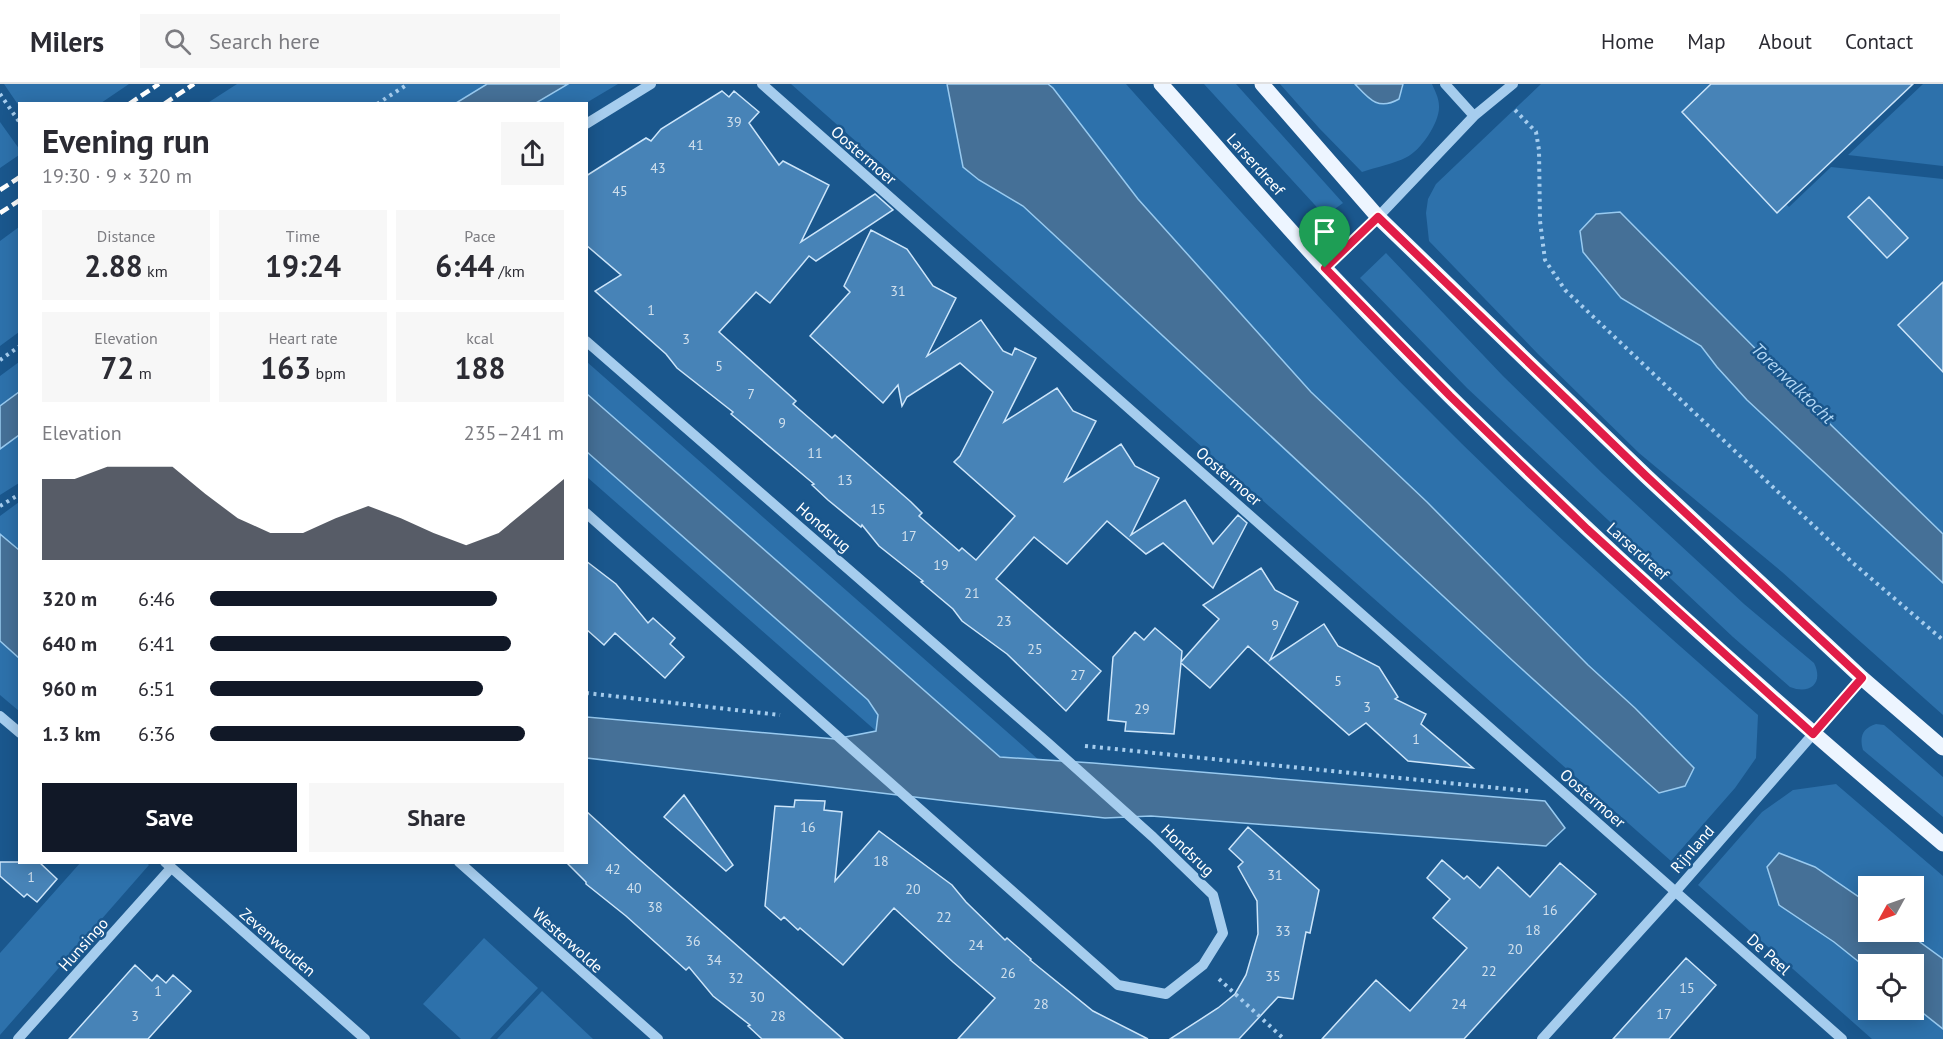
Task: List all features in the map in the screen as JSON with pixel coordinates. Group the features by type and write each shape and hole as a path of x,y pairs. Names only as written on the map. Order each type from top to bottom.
{"main road":[{"name":"Larserdreef","path":"1161,84 1325,268 1450,396 1587,529 1813,734 1943,844"},
{"path":"1262,84 1378,217 1646,476 1862,678 1943,748"}],"street":[{"path":"588,123 651,84"},
{"name":"Oostermoer","path":"762,84 1676,891"},
{"path":"1445,84 1474,117"},
{"path":"1325,268 1378,217 1474,117 1513,84"},
{"name":"Hondsrug","path":"588,343 1048,743 1153,837 1213,895 1223,933 1203,965 1166,994 1118,985 588,515"},
{"name":"Rijnland","path":"1542,1039 1676,891 1862,678"},
{"path":"0,716 18,731"},
{"name":"Westerwolde","path":"461,864 657,1039"},
{"name":"Hunsingo","path":"18,1039 168,865"},
{"name":"Zevenwouden","path":"168,865 365,1039"},
{"name":"De Peel","path":"1676,891 1842,1039"}],"path":[{"path":"380,102 408,84"},
{"path":"0,94 18,120"},
{"path":"1502,95 1536,132 1539,150 1539,221 1545,260 1565,290 1853,563 1943,640"},
{"path":"0,360 18,347"},
{"path":"0,506 18,495"},
{"path":"588,693 792,716 803,706"},
{"path":"1048,743 1532,791 1546,776"},
{"path":"1203,965 1284,1039"}],"shaded area":[{"path":"4,84 129,84 102,102 18,102 18,105"},
{"path":"237,84 487,84 458,102 209,102"},
{"path":"487,84 568,84 538,102 458,102"},
{"path":"568,84 618,84 588,102 539,102"},
{"path":"791,84 947,84 963,167 979,180 1023,206 1658,793 1636,708 1588,665 1427,502 1311,392 1138,199 1048,84 1126,84 1320,298 1479,461 1637,608 1758,715 1756,758 1735,788 1671,861"},
{"path":"947,84 1048,84 1053,88 1138,199 1311,392 1427,502 1588,665 1635,708 1694,768 1685,786 1659,793 1513,661 1023,206 979,180 963,167"},
{"path":"1204,84 1236,84 1343,203 1325,216"},
{"path":"1280,84 1355,84 1371,100 1403,89 1403,84 1432,84 1439,106 1429,135 1418,148 1396,162 1362,172"},
{"path":"1355,84 1403,84 1399,99 1385,104 1374,102"},
{"path":"1541,84 1711,84 1682,112 1777,212 1786,204 1789,207 1831,167 1943,179 1943,282 1898,325 1943,372 1943,534 1829,423 1701,346 1747,400 1943,583 1943,715 1782,572 1639,453 1538,354 1429,241 1426,213 1428,199 1436,184"},
{"path":"1923,84 1943,84 1943,166 1848,155"},
{"path":"0,122 18,147 18,156 0,168"},
{"path":"1620,212 1829,423 1943,534 1943,583 1747,400 1701,346 1621,298 1583,252 1580,231 1596,214"},
{"path":"18,228 18,333 0,346 0,241"},
{"path":"1386,253 1503,376 1602,473 1744,604 1814,663 1817,676 1813,686 1804,689 1790,687 1733,637 1467,388 1360,278"},
{"path":"18,363 18,393 0,406 0,376"},
{"path":"588,363 1040,761 1000,757 588,395"},
{"path":"18,393 18,436 0,449 0,406"},
{"path":"588,395 1000,757 1545,801 1565,828 1546,846 1151,816 1105,818 588,758 588,717 835,739 876,731 878,715 868,700 588,453"},
{"path":"18,436 18,484 0,495 0,449"},
{"path":"588,453 868,700 878,715 876,731 588,478"},
{"path":"18,503 18,549 0,534 0,516"},
{"path":"0,534 18,549 18,657 0,641"},
{"path":"0,642 18,657 18,710 0,695"},
{"path":"1876,724 1884,725 1943,777 1943,817 1863,750 1863,733"},
{"path":"1836,784 1943,876 1943,959 1920,942 1924,942 1924,876 1858,876 1858,896 1815,867 1834,942 1858,961 1858,1020 1924,1020 1924,1014 1943,1029 1943,1039 1872,1039 1698,885 1762,812 1793,790"},
{"path":"1779,853 1815,867 1858,896 1858,942 1920,942 1943,959 1943,1029 1924,1014 1924,954 1858,954 1858,961 1779,905 1767,867"},
{"path":"79,864 149,865 0,1035 0,953"},
{"path":"484,938 538,988 490,1039 461,1039 423,1004"},
{"path":"542,991 593,1039 497,1039"}],"building":[{"path":"1711,84 1913,84 1777,213 1682,112"},
{"path":"722,91 729,97 734,91 759,112 749,123 779,165 783,161 829,185 801,242 875,194 893,210 816,261 809,256 770,303 756,292 719,332 796,401 793,404 832,438 835,435 911,502 922,513 919,516 959,551 962,548 976,560 1015,516 954,462 960,456 993,392 960,363 907,397 902,406 898,385 883,403 810,336 850,292 844,286 871,230 907,249 933,286 956,298 927,356 981,320 1003,351 1012,355 1015,348 1036,358 1004,422 1057,388 1073,411 1096,421 1065,481 1121,444 1135,466 1159,478 1131,535 1185,500 1213,544 1238,515 1247,523 1213,588 1163,543 1146,554 1107,521 1067,564 1034,537 996,579 1101,671 1066,711 1007,654 962,621 953,609 921,582 923,581 879,546 862,525 861,527 828,500 812,485 814,484 731,414 733,412 677,368 666,354 595,291 621,275 588,247 588,175 646,138 651,141 661,129"},
{"path":"1869,197 1908,238 1887,258 1848,217"},
{"path":"1943,282 1943,372 1898,325"},
{"path":"588,563 616,584 648,623 653,618 675,638 670,644 684,657 665,678 615,633 604,645 588,631"},
{"path":"1261,568 1275,590 1298,602 1270,660 1324,624 1338,646 1379,667 1398,697 1395,699 1426,714 1421,724 1473,768 1408,761 1366,723 1349,735 1248,646 1210,688 1181,663 1174,734 1125,731 1126,722 1108,720 1113,657 1135,632 1144,640 1155,628 1182,651 1181,662 1219,619 1203,605"},
{"path":"684,795 733,865 726,871 664,817"},
{"path":"795,800 825,801 824,810 842,812 835,881 879,831 952,885 1005,940 1007,938 1030,960 1093,1011 1148,1039 958,1039 995,998 894,908 843,965 800,928 798,930 784,917 781,920 765,906 775,806 794,807"},
{"path":"588,813 843,1039 762,1039 748,1026 750,1025 713,996 689,967 686,970 568,864 588,864"},
{"path":"1248,827 1319,890 1310,933 1306,932 1293,999 1278,997 1239,1039 1170,1039 1218,1008 1235,994 1246,975 1258,934 1257,901 1238,867 1243,862 1229,849"},
{"path":"1442,860 1464,879 1467,876 1480,888 1498,867 1530,897 1560,863 1596,894 1464,1039 1322,1039 1376,980 1410,1011 1467,948 1433,918 1450,899 1427,878"},
{"path":"0,862 18,862 18,864 41,864 57,879 37,902 27,894 24,897 0,876"},
{"path":"1686,958 1716,985 1669,1039 1613,1039"},
{"path":"135,965 152,981 157,975 166,983 173,975 191,991 148,1039 69,1039"}],"railway":[{"path":"132,102 159,84"},
{"path":"167,102 194,84"},
{"path":"0,190 18,178"},
{"path":"0,213 18,201"}],"route":[{"path":"1378,217 1646,476 1862,678 1813,734 1587,529 1450,396 1325,268 1378,217"}],"water label":[{"name":"Torenvalktocht","path":"1793,383"}]}
